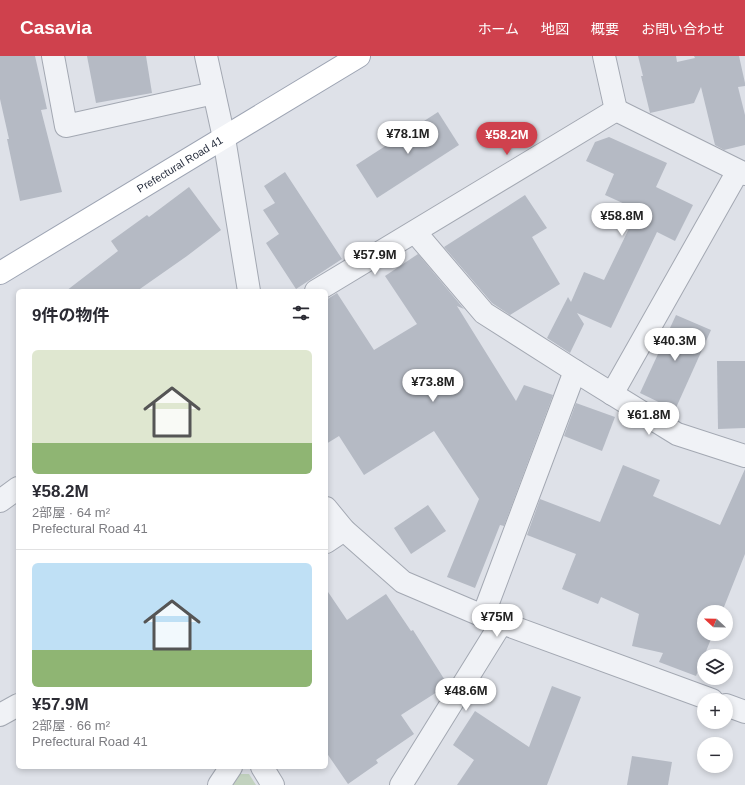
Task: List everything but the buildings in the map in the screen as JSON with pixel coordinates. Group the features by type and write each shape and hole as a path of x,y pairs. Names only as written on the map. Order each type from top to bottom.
{"main road":[{"name":"Prefectural Road 41","path":"0,274 360,56"}],"street":[{"path":"53,56 66,126 214,93"},
{"path":"206,56 224,138 249,289"},
{"path":"604,56 616,110"},
{"path":"612,394 742,173 616,110"},
{"path":"319,289 616,110"},
{"path":"416,232 484,313 677,434 745,456"},
{"path":"401,785 492,619 575,371"},
{"path":"0,501 16,489"},
{"path":"328,510 344,530 403,582 492,619 697,694"},
{"path":"328,541 344,530"},
{"path":"0,715 16,706"},
{"path":"733,708 745,712"},
{"path":"219,785 230,769"},
{"path":"263,769 274,785"}],"green space":[{"path":"237,774 249,774 256,785 230,785"}]}
